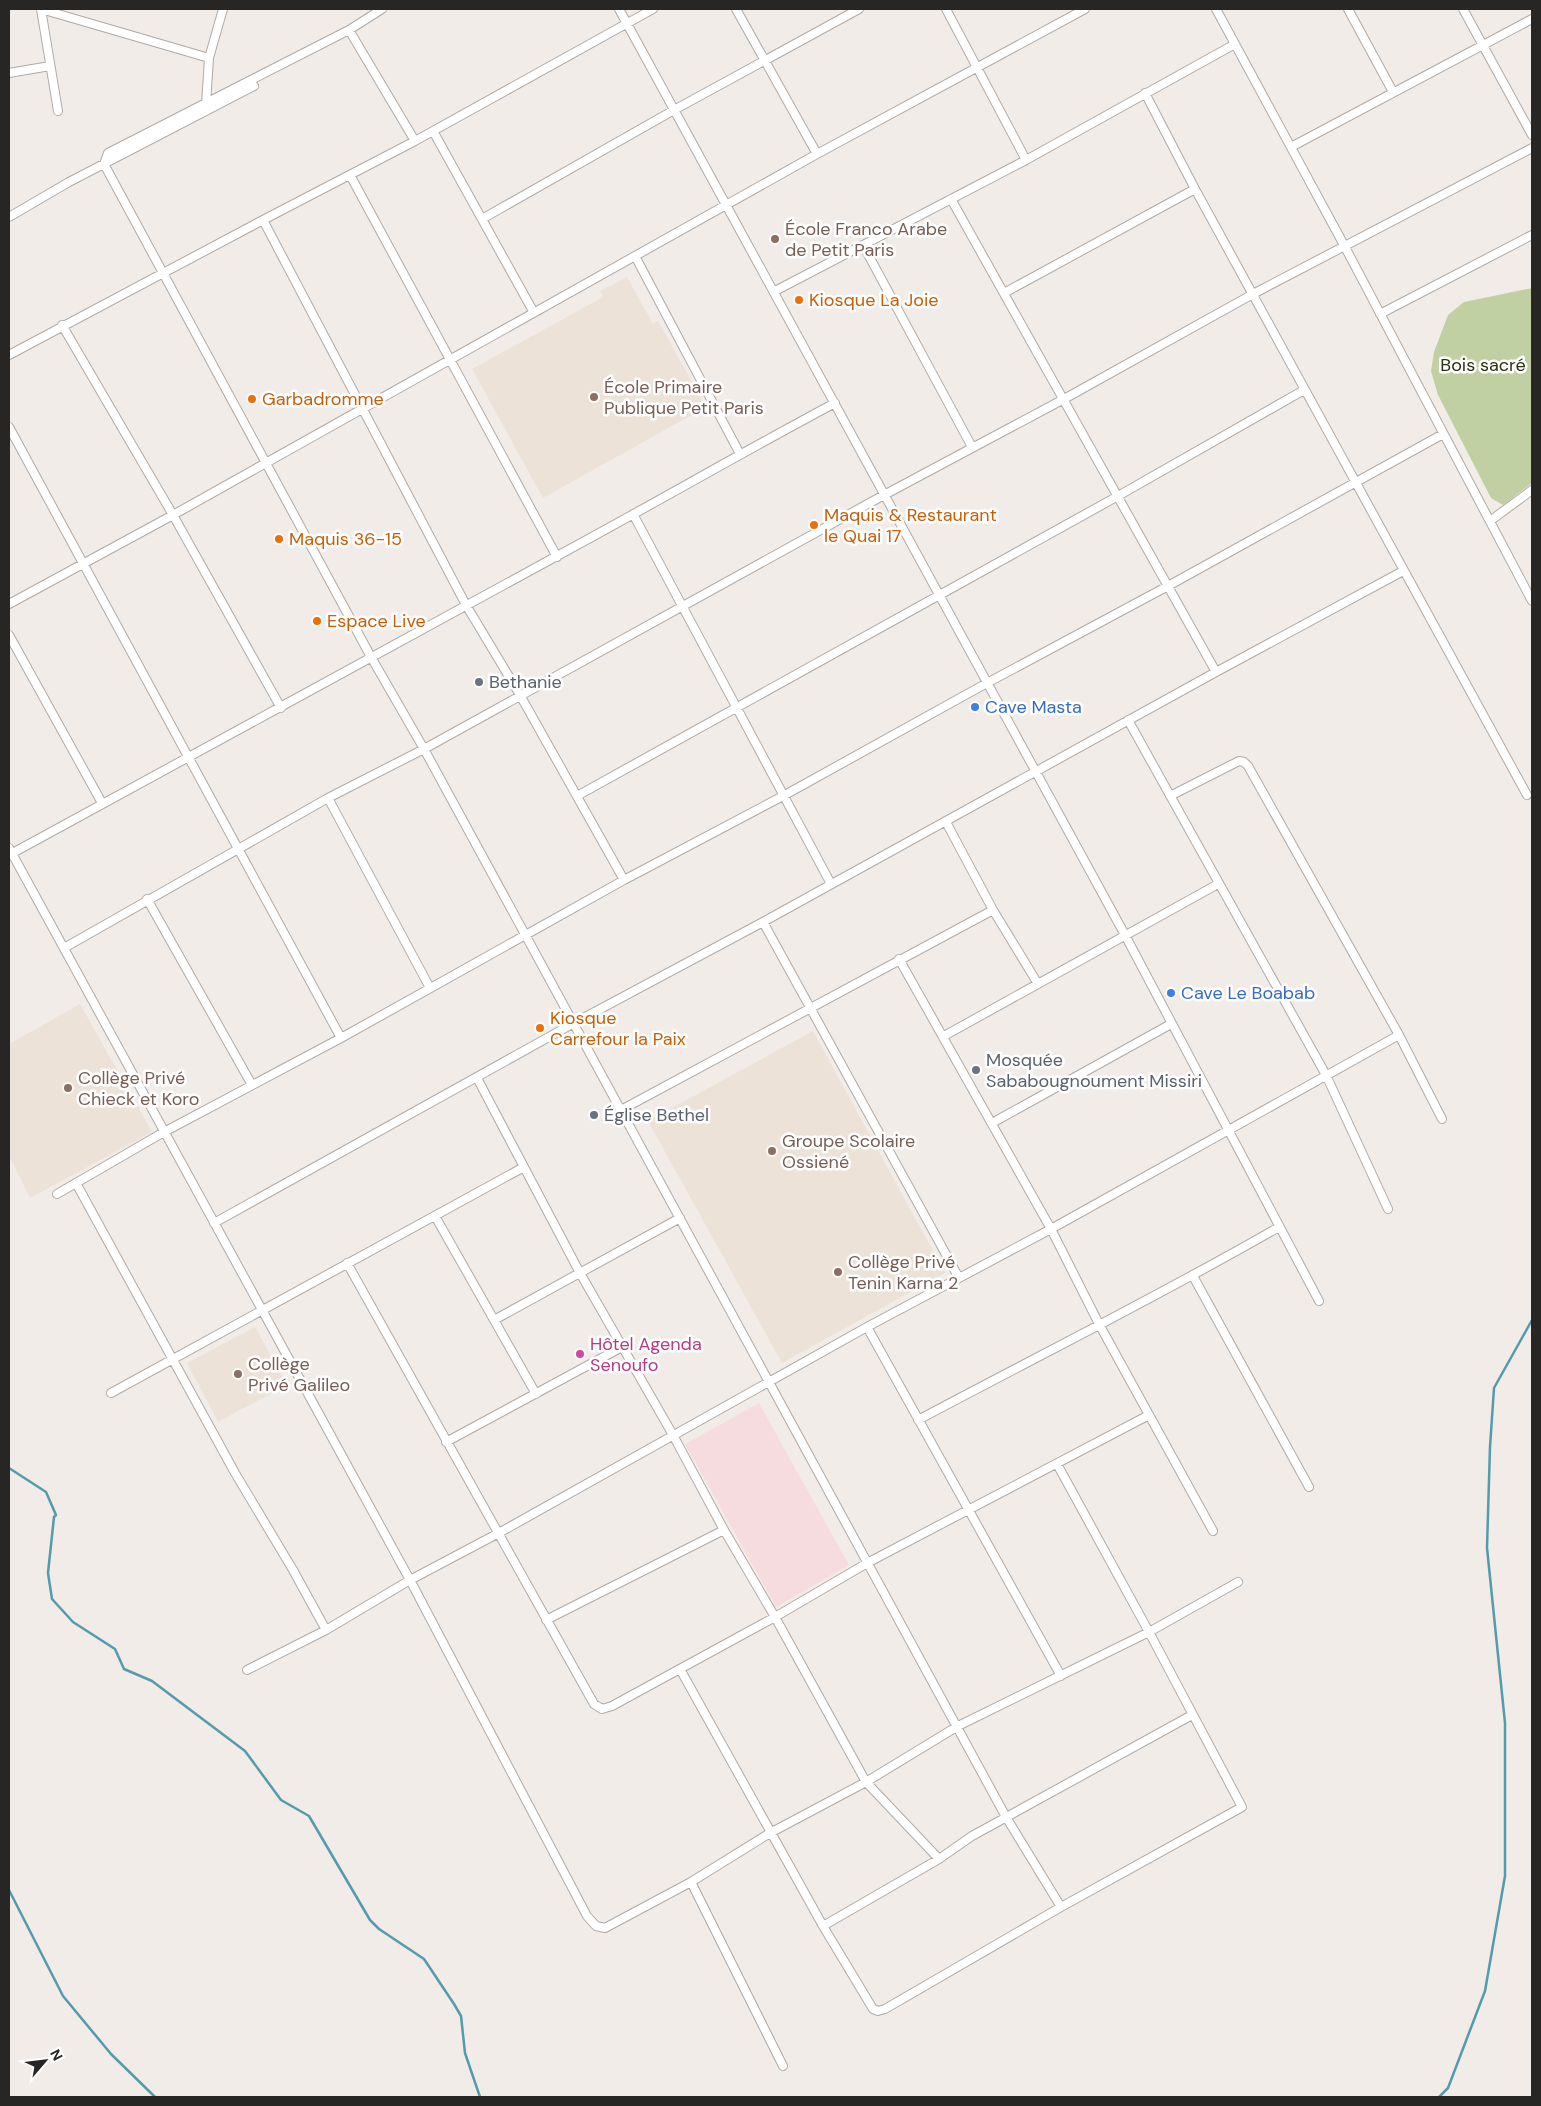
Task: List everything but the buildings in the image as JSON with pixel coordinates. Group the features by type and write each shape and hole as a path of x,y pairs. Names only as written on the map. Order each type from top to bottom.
{"street":[{"path":"58,111 41,9 209,58"},
{"path":"206,104 209,58 223,9"},
{"path":"104,164 108,154 349,30 382,9"},
{"path":"619,9 1125,935 1318,1301"},
{"path":"9,355 62,325 262,220 415,142 652,9"},
{"path":"736,9 817,154"},
{"path":"482,219 674,110 859,9"},
{"path":"946,9 1026,160"},
{"path":"9,604 173,515 533,311 1085,9"},
{"path":"1216,9 1345,247 1532,601"},
{"path":"1348,9 1393,92"},
{"path":"1463,9 1532,135"},
{"path":"1291,147 1532,19"},
{"path":"349,30 415,142"},
{"path":"774,292 1026,160 1235,44"},
{"path":"9,73 50,66"},
{"path":"9,217 104,164 254,86"},
{"path":"1145,93 1354,482 1527,795"},
{"path":"433,131 533,311"},
{"path":"64,948 147,899 240,849 328,798 424,749 972,447 1064,399 1253,294 1532,148"},
{"path":"104,164 371,656 424,749 770,1381 1006,1818 1060,1907"},
{"path":"350,175 557,557"},
{"path":"1004,293 1195,189"},
{"path":"951,199 1216,672"},
{"path":"262,220 466,605 520,695 624,880"},
{"path":"1380,314 1532,235"},
{"path":"863,245 972,447"},
{"path":"635,256 740,454"},
{"path":"62,325 173,515 281,708"},
{"path":"577,796 938,594 1118,496 1304,390"},
{"path":"835,403 557,557 371,656 281,708 187,756 10,852 410,1580 583,1908 596,1926 605,1928 691,1882 770,1833 866,1782 958,1726 1149,1632 1238,1582"},
{"path":"9,427 341,1038"},
{"path":"57,1194 164,1132 341,1038 624,880 784,796 1443,434"},
{"path":"1490,521 1532,490"},
{"path":"633,514 831,884"},
{"path":"214,1223 574,1023 763,922 1128,720 1403,571"},
{"path":"9,635 102,803"},
{"path":"1128,720 1326,1075 1388,1209"},
{"path":"1170,796 1239,761 1244,762 1248,766 1399,1035 1442,1119"},
{"path":"328,798 430,988"},
{"path":"946,822 993,910 1038,984"},
{"path":"944,1036 1218,884"},
{"path":"147,899 252,1085"},
{"path":"622,1110 811,1010 900,959 993,910"},
{"path":"763,922 958,1278"},
{"path":"900,959 1051,1229 1099,1324 1213,1531"},
{"path":"992,1123 1171,1024"},
{"path":"247,1670 326,1630 410,1580 497,1534 867,1327 1051,1229 1227,1129 1399,1035"},
{"path":"477,1078 580,1273 673,1435 724,1530 775,1616 866,1782 939,1859"},
{"path":"111,1393 524,1167"},
{"path":"76,1183 235,1473 293,1570 326,1630"},
{"path":"435,1216 536,1394"},
{"path":"494,1320 680,1218"},
{"path":"918,1420 1193,1276 1279,1227"},
{"path":"347,1263 497,1534 594,1704 602,1709 612,1706 680,1669 868,1562 1149,1415"},
{"path":"1193,1276 1310,1487"},
{"path":"867,1327 1061,1676"},
{"path":"446,1442 622,1347"},
{"path":"680,1669 823,1926 873,2009 878,2011 1060,1907 1242,1808 1057,1464"},
{"path":"546,1620 724,1530"},
{"path":"823,1926 939,1859 972,1836 1192,1716"},
{"path":"691,1882 783,2066"}],"shaded area":[{"name":"École Primaire Publique Petit Paris","path":"627,277 653,324 658,321 706,407 543,498 472,369 603,297 600,291"},
{"name":"Collège Privé Chieck et Koro","path":"80,1004 152,1132 30,1198 9,1156 9,1044"},
{"name":"Groupe Scolaire Ossiené","path":"813,1031 945,1273 782,1363 648,1121"},
{"name":"Collège Privé Galileo","path":"255,1327 287,1385 218,1422 187,1363"},
{"path":"759,1403 849,1565 776,1607 685,1444"}],"green space":[{"name":"Bois sacré","path":"1532,288 1532,483 1503,505 1491,498 1438,395 1431,371 1434,352 1448,315 1464,302"}],"waterway":[{"path":"1439,2097 1448,2088 1485,1991 1505,1876 1505,1723 1487,1548 1490,1447 1494,1388 1532,1320"},
{"path":"9,1468 46,1492 56,1515 54,1517 48,1573 52,1599 73,1622 115,1649 124,1669 152,1681 245,1751 281,1800 309,1816 370,1920 379,1929 424,1959 454,2004 461,2016 465,2053 480,2097"},
{"path":"9,1890 63,1996 111,2054 155,2097"}],"place":[{"name":"École Franco Arabe de Petit Paris","path":"775,239"},
{"name":"Kiosque La Joie","path":"799,300"},
{"name":"École Primaire Publique Petit Paris","path":"594,397"},
{"name":"Garbadromme","path":"252,399"},
{"name":"Maquis & Restaurant le Quai 17","path":"814,525"},
{"name":"Maquis 36-15","path":"279,539"},
{"name":"Espace Live","path":"317,621"},
{"name":"Bethanie","path":"479,682"},
{"name":"Cave Masta","path":"975,707"},
{"name":"Cave Le Boabab","path":"1171,993"},
{"name":"Kiosque Carrefour la Paix","path":"540,1028"},
{"name":"Mosquée Sababougnoument Missiri","path":"976,1070"},
{"name":"Collège Privé Chieck et Koro","path":"68,1088"},
{"name":"Église Bethel","path":"594,1115"},
{"name":"Groupe Scolaire Ossiené","path":"772,1151"},
{"name":"Collège Privé Tenin Karna 2","path":"838,1272"},
{"name":"Hôtel Agenda Senoufo","path":"580,1354"},
{"name":"Collège Privé Galileo","path":"238,1374"}]}
